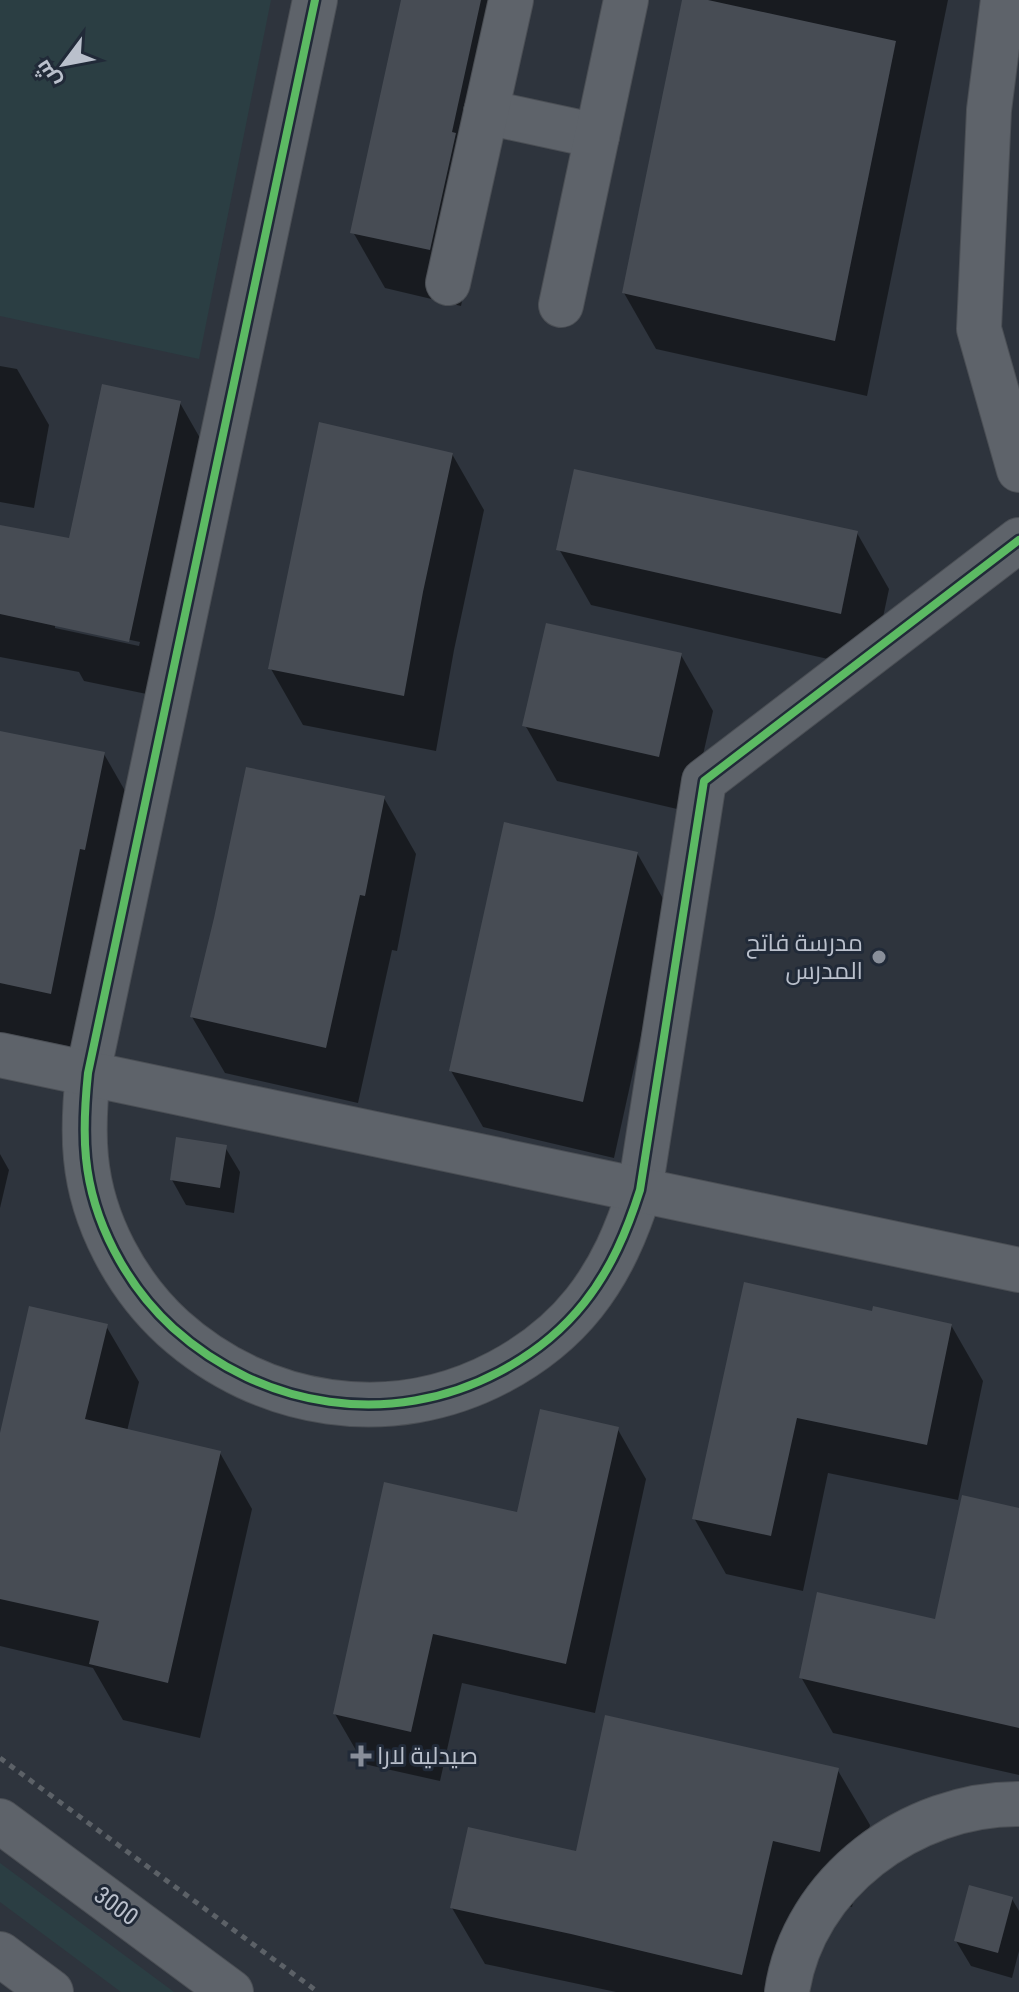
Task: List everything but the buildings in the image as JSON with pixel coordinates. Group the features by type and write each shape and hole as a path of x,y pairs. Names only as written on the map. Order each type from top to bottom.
{"street":[{"path":"315,0 88,1073 84,1117 86,1160 95,1203 111,1243 132,1281 192,1345 228,1369 267,1387 309,1400 352,1405 396,1404 479,1382 517,1362 552,1336 583,1305 614,1257 627,1231 640,1190 704,781 1019,540"},
{"path":"448,283 511,0"},
{"path":"561,305 626,0"},
{"path":"1003,0 989,110 979,329 1019,470"},
{"path":"486,112 597,136"},
{"path":"0,1055 1019,1270"},
{"path":"787,1992 800,1948 816,1915 838,1885 865,1859 895,1837 928,1821 964,1810 1019,1804"},
{"name":"3000","path":"0,1821 231,1992"},
{"path":"0,1954 51,1992"}],"path":[{"path":"0,1758 318,1992"}],"green space":[{"path":"0,0 271,0 199,359 0,316"},
{"path":"0,1863 174,1992 121,1992 0,1902"}],"cycle path":[{"path":"315,0 86,1094 85,1137 90,1182 114,1250 126,1272 156,1311 208,1355 247,1377 287,1393 329,1402 372,1404 415,1401 458,1390 499,1372 534,1350 566,1324 594,1290 610,1263 640,1190 704,781 1019,540"}],"place":[{"name":"مدرسة فاتح المدرس","path":"879,957"},
{"name":"صيدلية لارا","path":"361,1756"}]}
